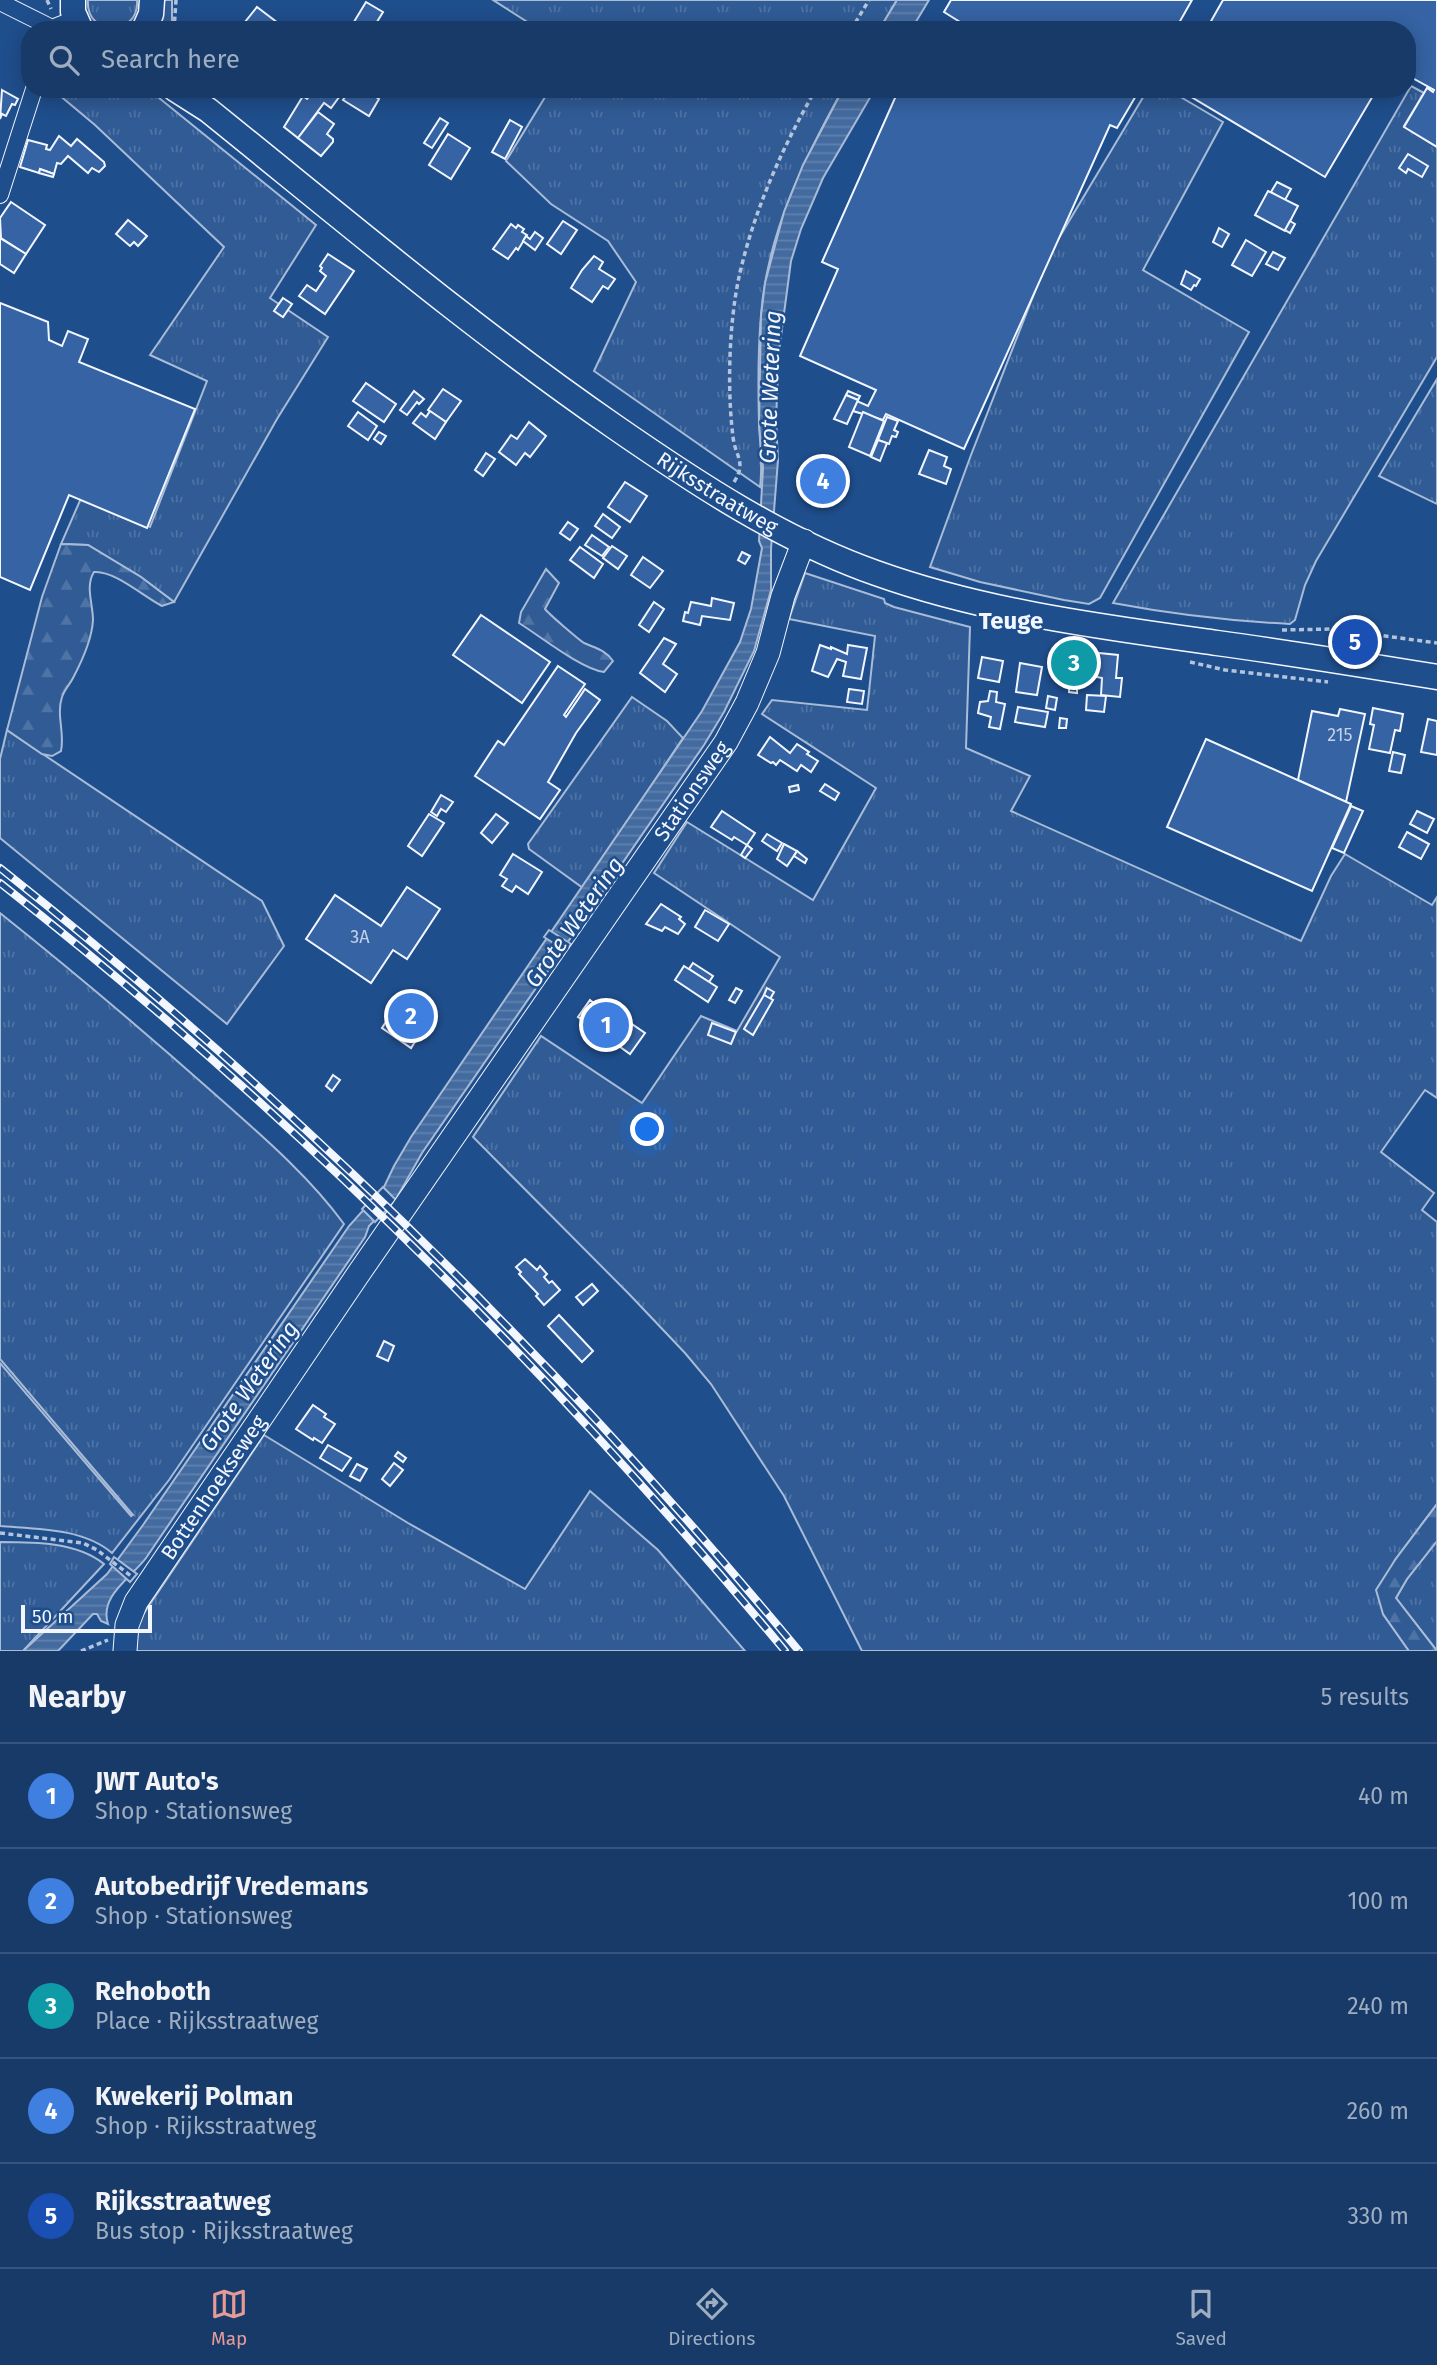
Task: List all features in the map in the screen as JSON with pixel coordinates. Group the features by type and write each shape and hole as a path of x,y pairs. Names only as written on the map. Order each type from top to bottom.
{"main road":[{"name":"Rijksstraatweg","path":"189,98 208,110 481,331 674,468 753,516 793,536 872,572 938,593 1098,626 1437,677"},
{"name":"Rijksstraatweg","path":"199,98 208,110"},
{"name":"Rijksstraatweg","path":"1326,659 1437,665"}],"street":[{"path":"0,2 68,16"},
{"path":"0,195 31,98"},
{"name":"Stationsweg","path":"391,1226 726,742 747,703 768,653 783,596 793,536"},
{"name":"Bottenhoekseweg","path":"125,1644 131,1612 136,1602 391,1226"}],"path":[{"path":"175,21 176,0"},
{"path":"856,21 869,0"},
{"name":"Rijksstraatweg","path":"724,477 734,483 739,474 740,459 733,440 730,370 739,277 767,185 811,98"},
{"path":"1272,630 1333,629 1437,643"},
{"path":"0,1533 83,1543 134,1578"},
{"path":"81,1651 103,1642 125,1644"}],"green space":[{"path":"88,0 137,0 136,12 130,21 95,21 89,12"},
{"path":"162,0 172,0 172,21 160,21"},
{"path":"493,0 897,0 884,21 526,21"},
{"path":"1416,89 1424,93 1404,126 1437,145 1437,357 1316,561 1305,585 1295,620 1290,624 1223,619 1113,603 1404,98 1416,98"},
{"path":"63,98 159,98 316,225 270,298 328,337 277,419 174,602 141,577 88,545 61,544 82,496 150,527 207,381 150,355 224,247"},
{"path":"544,98 838,98 801,170 779,226 771,255 761,315 759,355 760,487 594,371 636,282 608,241 551,204 506,161"},
{"path":"1143,98 1182,98 1223,122 1143,270 1249,332 1100,598 1089,604 980,582 930,567 1050,253"},
{"path":"1437,379 1437,504 1379,476"},
{"path":"61,544 88,545 141,577 174,602 162,606 111,575 94,572 90,589 93,620 91,635 80,664 62,697 61,751 52,756 42,754 7,730 42,597"},
{"path":"546,569 559,583 545,609 581,641 610,657 613,661 604,672 573,659 519,623 521,612"},
{"path":"805,573 884,599 885,603 894,607 970,627 966,748 1030,776 1011,811 1301,941 1331,876 1345,854 1432,905 1437,897 1437,1098 1425,1090 1381,1152 1434,1193 1422,1210 1437,1222 1437,1504 1395,1560 1383,1614 1409,1651 862,1651 784,1496 711,1384 629,1294 473,1137 541,1036 642,1103 701,1016 737,1031 780,957 654,873 687,822 813,900 876,788 762,714 772,700 867,710 875,636 789,619"},
{"path":"632,697 667,721 683,738 583,888 529,849 528,844"},
{"path":"7,730 262,901 284,946 227,1024 0,838 0,759"},
{"path":"0,913 164,1049 250,1126 300,1173 344,1224 169,1480 112,1553 73,1534 0,1526 0,1363 131,1516 133,1515 0,1359"},
{"path":"264,1435 408,1523 525,1589 590,1491 658,1550 745,1651 136,1651 137,1627 142,1616"},
{"path":"1437,1504 1437,1541 1407,1579 1396,1598 1437,1651 1409,1651 1383,1614 1376,1590"},
{"path":"1437,1541 1437,1651 1396,1598 1407,1579"},
{"path":"0,1542 68,1547 104,1564 23,1651 0,1651"}],"water":[{"path":"897,0 929,0 916,21 884,21"},
{"name":"Grote Wetering","path":"838,98 870,98 823,178 801,229 791,261 779,351 776,420 778,460 771,549 771,590 754,651 724,712 704,745 422,1153 396,1199 369,1226 365,1237 146,1558 112,1596 106,1614 108,1624 101,1621 97,1614 93,1614 58,1651 23,1651 107,1574 349,1226 384,1187 411,1137 702,711 740,642 751,609 762,548 759,541 763,468 759,424 761,316 765,283 784,212 803,165"}],"pier":[{"path":"549,930 571,944 566,951 544,937"},
{"path":"383,1187 396,1200 375,1222 362,1209"},
{"path":"114,1557 137,1574 130,1582 110,1564"}],"building":[{"path":"951,0 1192,0 1180,21 958,21 944,12"},
{"path":"1223,0 1437,0 1437,147 1404,127 1427,88 1433,92 1434,90 1416,80 1416,21 1211,21"},
{"path":"366,2 383,12 378,21 354,21"},
{"path":"257,7 275,21 246,21"},
{"path":"2,90 18,99 6,116 2,114 0,119"},
{"path":"302,98 338,98 331,108 324,103 298,138 284,127"},
{"path":"344,98 379,99 369,116 343,100"},
{"path":"895,98 1135,98 1117,128 1110,125 964,449 886,414 883,420 853,411 857,401 868,406 876,390 800,356 838,269 822,262"},
{"path":"1193,98 1372,98 1325,177"},
{"path":"318,112 334,124 327,134 333,142 321,156 298,138"},
{"path":"440,118 448,123 432,148 424,143"},
{"path":"510,120 522,127 505,159 492,152"},
{"path":"448,134 470,148 451,179 429,165"},
{"path":"59,136 71,146 77,139 104,162 105,166 99,172 92,168 88,173 68,156 61,164 57,163 54,174 20,167 28,140 47,145 46,149 50,150"},
{"path":"1408,154 1428,166 1422,177 1408,169 1406,173 1399,168"},
{"path":"40,169 54,174 53,177 39,173"},
{"path":"1277,182 1291,189 1285,200 1271,192"},
{"path":"1268,191 1298,206 1285,231 1255,215"},
{"path":"11,202 45,225 26,254 1,238 0,218"},
{"path":"128,220 147,236 138,246 134,242 130,246 116,234"},
{"path":"563,221 577,230 561,254 547,244"},
{"path":"1290,221 1295,224 1290,233 1285,230"},
{"path":"511,224 524,229 522,232 527,235 518,250 516,248 508,259 493,249"},
{"path":"1219,228 1229,234 1222,247 1213,242"},
{"path":"535,232 543,238 535,250 523,241 526,236 530,239"},
{"path":"0,238 26,254 14,273 0,264"},
{"path":"1246,240 1266,252 1252,276 1232,265"},
{"path":"1273,252 1285,258 1278,270 1266,264"},
{"path":"328,254 354,271 325,314 299,296 307,285 316,291 326,276 320,271 320,266"},
{"path":"594,256 603,262 599,269 615,279 608,289 603,286 592,302 571,288"},
{"path":"1186,271 1200,279 1191,290 1181,284"},
{"path":"283,298 292,304 283,317 274,311"},
{"path":"0,303 48,322 49,340 62,346 68,331 88,339 79,362 195,409 147,528 69,495 30,590 0,577"},
{"path":"366,383 396,404 384,422 353,401"},
{"path":"443,389 461,401 446,422 428,410"},
{"path":"414,391 424,399 419,404 417,402 407,415 400,410"},
{"path":"848,391 860,396 858,400 846,395"},
{"path":"846,395 858,400 847,424 834,419"},
{"path":"430,411 446,422 435,439 413,423 421,413 426,417"},
{"path":"358,412 377,426 368,440 348,426"},
{"path":"863,412 884,421 870,456 849,447"},
{"path":"887,417 898,421 894,430 898,432 896,437 892,436 889,444 878,440"},
{"path":"529,422 546,436 530,457 525,453 516,465 499,452 511,435 517,439"},
{"path":"379,432 386,436 381,444 374,439"},
{"path":"878,440 887,443 880,461 871,457"},
{"path":"929,450 947,457 944,466 951,469 946,484 919,474"},
{"path":"486,453 495,459 483,476 475,470"},
{"path":"823,464 840,470 830,498 817,493 815,497 804,492 813,469 821,472"},
{"path":"625,482 647,496 630,522 608,507"},
{"path":"603,514 620,527 612,538 595,526"},
{"path":"568,522 578,529 570,540 560,533"},
{"path":"592,535 609,547 602,556 585,545"},
{"path":"612,546 627,556 618,569 603,558"},
{"path":"580,547 603,564 594,578 570,560"},
{"path":"742,552 750,556 745,564 738,560"},
{"path":"643,557 663,571 650,588 631,575"},
{"path":"712,598 734,603 730,620 702,616 700,625 683,621 691,602 711,606"},
{"path":"654,602 664,609 649,632 639,625"},
{"path":"481,615 550,662 522,703 453,655"},
{"path":"664,638 676,644 663,664 677,674 665,692 640,673"},
{"path":"820,645 847,654 848,645 867,648 861,679 843,676 846,662 837,659 828,677 812,671"},
{"path":"1067,650 1083,652 1083,687 1077,687 1077,693 1069,692 1069,686 1065,686"},
{"path":"1099,653 1118,655 1116,678 1122,678 1120,697 1101,695 1102,678 1097,677"},
{"path":"982,657 1003,661 999,682 978,678"},
{"path":"1020,663 1042,667 1037,695 1016,692"},
{"path":"558,666 585,684 564,715 566,717 585,689 600,700 576,733 548,782 560,790 540,819 475,776 498,741 504,745"},
{"path":"849,689 864,691 862,704 847,702"},
{"path":"990,691 997,692 996,702 1005,704 1000,729 989,727 991,717 978,713 980,702 988,701"},
{"path":"1087,695 1106,696 1104,712 1086,710"},
{"path":"1048,696 1057,698 1055,710 1046,708"},
{"path":"1018,707 1048,712 1045,727 1015,722"},
{"path":"1373,708 1403,714 1400,731 1395,730 1390,753 1369,749 1374,725 1370,724"},
{"path":"1340,709 1365,714 1346,802 1298,780 1312,711 1338,716"},
{"path":"1060,718 1067,719 1066,728 1059,728"},
{"path":"1428,719 1437,721 1437,755 1421,752"},
{"path":"770,737 790,753 797,744 809,752 807,754 818,761 811,772 801,765 797,771 780,760 776,765 758,755"},
{"path":"1206,739 1351,804 1312,891 1167,827"},
{"path":"1393,752 1405,755 1401,773 1389,771"},
{"path":"825,784 839,793 835,800 820,791"},
{"path":"798,785 799,790 790,792 789,787"},
{"path":"441,795 453,802 446,812 441,809 437,816 431,812"},
{"path":"1351,806 1363,811 1344,853 1332,848"},
{"path":"722,811 755,833 747,845 734,837 732,840 711,827"},
{"path":"1417,811 1434,819 1427,833 1410,824"},
{"path":"429,814 444,823 422,856 408,846"},
{"path":"496,814 508,823 492,843 481,833"},
{"path":"1407,832 1429,844 1421,859 1399,847"},
{"path":"767,834 782,843 777,851 762,841"},
{"path":"784,844 797,851 787,866 777,859"},
{"path":"747,845 752,849 745,858 741,855"},
{"path":"797,851 807,859 805,863 794,856"},
{"path":"513,854 542,872 528,894 516,886 512,892 502,886 507,879 500,875"},
{"path":"407,887 440,909 407,959 393,950 371,983 306,939 335,895 381,926"},
{"path":"661,904 681,917 679,919 685,924 678,934 665,927 662,931 646,924"},
{"path":"705,910 729,924 718,941 695,927"},
{"path":"693,963 713,976 709,982 689,969"},
{"path":"684,966 717,987 708,1002 675,980"},
{"path":"736,988 742,991 735,1003 729,1000"},
{"path":"767,988 774,992 770,999 764,995"},
{"path":"764,995 773,1000 753,1035 744,1029"},
{"path":"401,998 423,1015 418,1022 424,1028 411,1048 382,1028"},
{"path":"590,1000 620,1023 623,1018 645,1033 630,1054 609,1039 611,1035 606,1032 604,1035 578,1017"},
{"path":"712,1023 736,1032 731,1044 708,1035"},
{"path":"333,1075 340,1080 332,1091 326,1086"},
{"path":"525,1259 537,1270 540,1266 547,1274 544,1277 549,1283 552,1281 560,1290 544,1305 516,1267"},
{"path":"592,1284 598,1291 583,1305 576,1297"},
{"path":"559,1315 593,1351 582,1362 548,1326"},
{"path":"384,1341 394,1346 388,1361 377,1356"},
{"path":"313,1405 335,1424 322,1443 296,1429"},
{"path":"328,1445 351,1458 342,1471 320,1458"},
{"path":"398,1452 406,1458 403,1462 395,1456"},
{"path":"394,1463 403,1470 390,1486 382,1479"},
{"path":"357,1464 367,1469 360,1481 350,1476"}],"railway":[{"path":"0,868 215,1048 319,1142 420,1239 519,1338 615,1440 799,1651"},
{"path":"0,883 107,969 211,1059 413,1246 604,1444 785,1651"}],"place":[{"name":"Kwekerij Polman","path":"823,481"},
{"name":"Rijksstraatweg","path":"1355,642"},
{"name":"Rehoboth","path":"1074,663"},
{"name":"Autobedrijf Vredemans","path":"411,1016"},
{"name":"JWT Auto's","path":"606,1025"}],"district":[{"name":"Teuge","path":"1011,621"}]}
